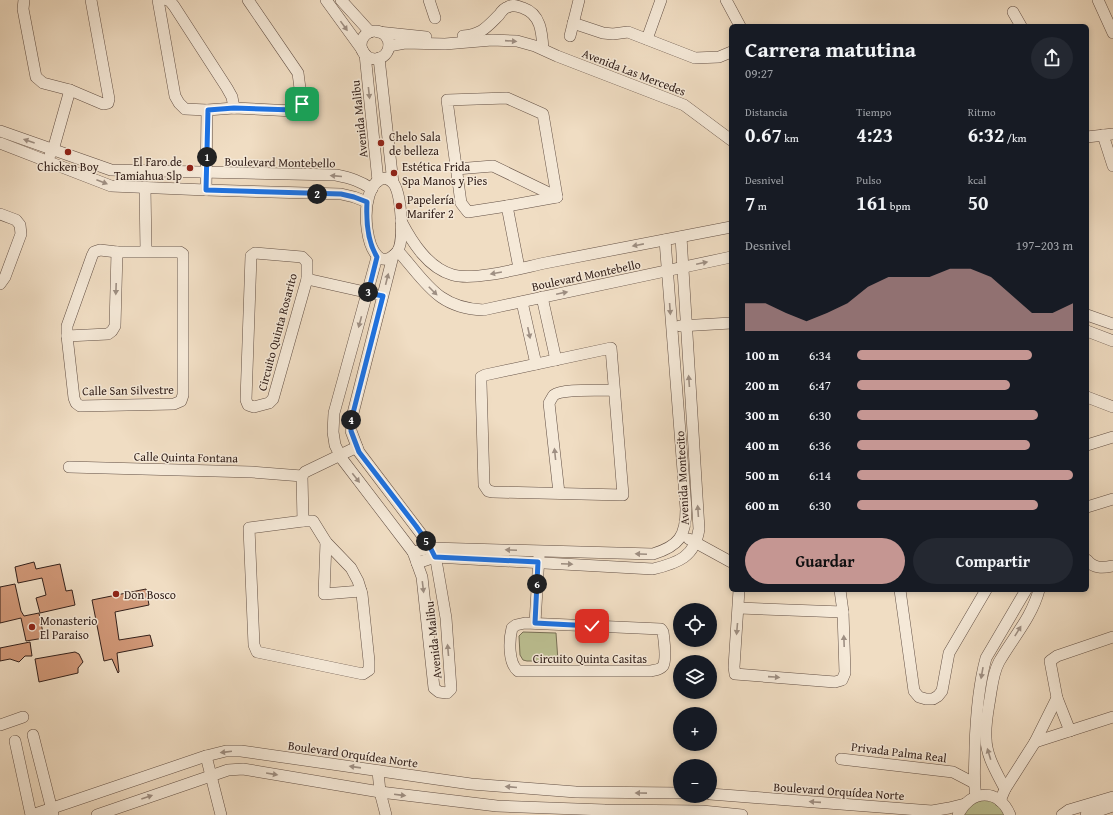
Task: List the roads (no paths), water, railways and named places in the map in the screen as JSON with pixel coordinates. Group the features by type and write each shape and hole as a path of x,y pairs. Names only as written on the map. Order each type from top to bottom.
{"street":[{"path":"24,0 23,9 36,77 43,83 70,90 103,104 108,103 110,100 91,0"},
{"path":"158,0 175,96 179,103 185,108 208,110 234,108 294,110 302,104 298,73 248,0"},
{"path":"167,0 174,6 227,88 232,98 234,108"},
{"path":"326,0 364,53 371,58 379,58 385,54 389,46 388,40 385,36 374,32 341,0"},
{"path":"429,0 435,18"},
{"path":"570,36 579,0"},
{"path":"647,39 661,0"},
{"path":"726,0 739,24"},
{"path":"1098,0 1113,33"},
{"path":"364,53 361,44 362,40 367,34 374,32 437,38 474,35 486,29 511,3 526,9 533,14 538,21 541,28 543,49"},
{"path":"1013,12 1020,24"},
{"path":"574,23 603,33 613,34 628,32 695,58 719,57 729,53"},
{"path":"486,29 492,40"},
{"name":"Avenida Las Mercedes","path":"389,46 405,43 445,44 492,40 517,41 543,49 562,58 684,105 729,139"},
{"name":"Avenida Malibu","path":"364,53 375,185"},
{"path":"379,58 393,183"},
{"path":"47,161 53,150 70,90"},
{"path":"507,98 543,114 557,197 468,212 461,203 447,100 507,98"},
{"path":"206,190 208,110"},
{"name":"Boulevard Montebello","path":"0,131 111,170 336,175 375,185"},
{"path":"1089,137 1108,134 1113,166"},
{"path":"0,143 111,186 341,194 367,202"},
{"path":"456,169 493,166 557,197"},
{"path":"393,183 386,178 382,178 375,185 367,202 368,232 373,251 377,257 382,260 389,259 395,253"},
{"name":"Avenida Malibu","path":"377,257 334,413 333,432 335,445 340,455 413,552 422,577 434,688 438,692 446,693 451,689 446,618 433,553 357,447 351,431 351,421 383,296 395,253 400,246 401,208 398,194 393,183"},
{"path":"145,187 146,251"},
{"path":"507,206 519,268"},
{"path":"0,214 13,218 18,222 22,234 5,276 0,284"},
{"name":"Boulevard Montebello","path":"401,221 410,239 424,256 451,274 464,277 473,277 729,227"},
{"name":"Avenida Montecito","path":"413,552 653,569 680,560 690,552 697,540 699,529 681,237"},
{"name":"Avenida Montecito","path":"417,563 433,553 539,551 653,554 665,550 675,543 682,535 686,521 686,508 665,240"},
{"name":"Calle San Silvestre","path":"100,250 117,252 146,251 180,252 183,254 181,401 174,404 80,406 76,403 74,398 66,336 67,326 94,252 100,250"},
{"path":"66,336 108,334 112,331 115,326 117,252"},
{"name":"Circuito Quinta Rosarito","path":"255,253 302,257 308,262 306,279 273,399 269,403 254,407 248,405 246,400 251,256 255,253"},
{"name":"Boulevard Montebello","path":"395,253 433,292 454,306 468,310 483,310 522,302 729,256"},
{"path":"306,279 383,296"},
{"path":"542,297 556,360"},
{"path":"522,302 536,364"},
{"path":"1089,316 1113,324"},
{"path":"672,327 729,323"},
{"path":"1089,332 1113,341"},
{"path":"611,348 623,495 493,492 488,491 484,485 482,377 485,375 556,360 611,348"},
{"path":"559,493 549,403 552,396 558,392 566,391 614,390"},
{"path":"1089,398 1113,406"},
{"path":"1089,444 1113,437"},
{"path":"303,521 302,476 305,472 357,447"},
{"name":"Calle Quinta Fontana","path":"69,467 252,472 302,476"},
{"path":"1089,506 1113,499"},
{"path":"313,521 326,542 351,568 358,581 361,591 369,661 369,670 364,674 258,652 254,645 249,528 313,521"},
{"path":"682,535 729,561"},
{"path":"326,542 324,594 361,591"},
{"path":"535,623 539,551"},
{"path":"1089,563 1100,569 1113,566"},
{"path":"740,592 734,667 735,674 835,682 842,680 845,673 843,612 840,592"},
{"path":"900,592 914,691 919,697 926,699 933,699 942,691 949,653 985,592"},
{"path":"976,796 974,783 976,713 982,670 986,658 1026,592"},
{"path":"1005,789 994,768 988,751 986,739 987,721 994,676 998,664 1024,622 1038,592"},
{"path":"739,608 843,612"},
{"name":"Circuito Quinta Casitas","path":"535,623 661,629 663,632 664,659 662,666 657,670 651,671 518,670 514,667 512,660 510,635 512,628 516,625 535,623"},
{"path":"1070,731 1057,698 1050,661 1057,656 1113,637"},
{"path":"986,658 998,664"},
{"path":"1000,800 1005,789 1035,742 1057,698"},
{"path":"1035,742 1113,716"},
{"path":"0,725 23,717"},
{"path":"34,735 53,812"},
{"path":"15,742 32,815"},
{"name":"Boulevard Orquídea Norte","path":"32,815 53,812 206,756 226,751 241,751 471,784 576,792 673,793"},
{"path":"206,756 221,815"},
{"name":"Privada Palma Real","path":"841,759 953,772 974,783"},
{"path":"97,815 211,775 228,770 243,769 380,792 558,812 702,811 742,815"},
{"path":"378,771 380,792 386,815"},
{"path":"553,790 558,812"},
{"name":"Boulevard Orquídea Norte","path":"717,795 932,811 965,804"},
{"path":"958,815 965,804 976,796 985,795 1000,800 1007,808 1010,815"},
{"path":"1062,815 1069,810 1113,797"},
{"path":"1086,815 1113,806"}],"place":[{"name":"Chelo Sala de belleza","path":"381,143"},
{"name":"Chicken Boy","path":"68,152"},
{"name":"El Faro de Tamiahua Slp","path":"190,168"},
{"name":"Estética Frida Spa Manos y Pies","path":"394,173"},
{"name":"Papelería Marifer 2","path":"399,206"},
{"name":"Don Bosco","path":"116,594"},
{"name":"Monasterio El Paraiso","path":"32,627"}]}
